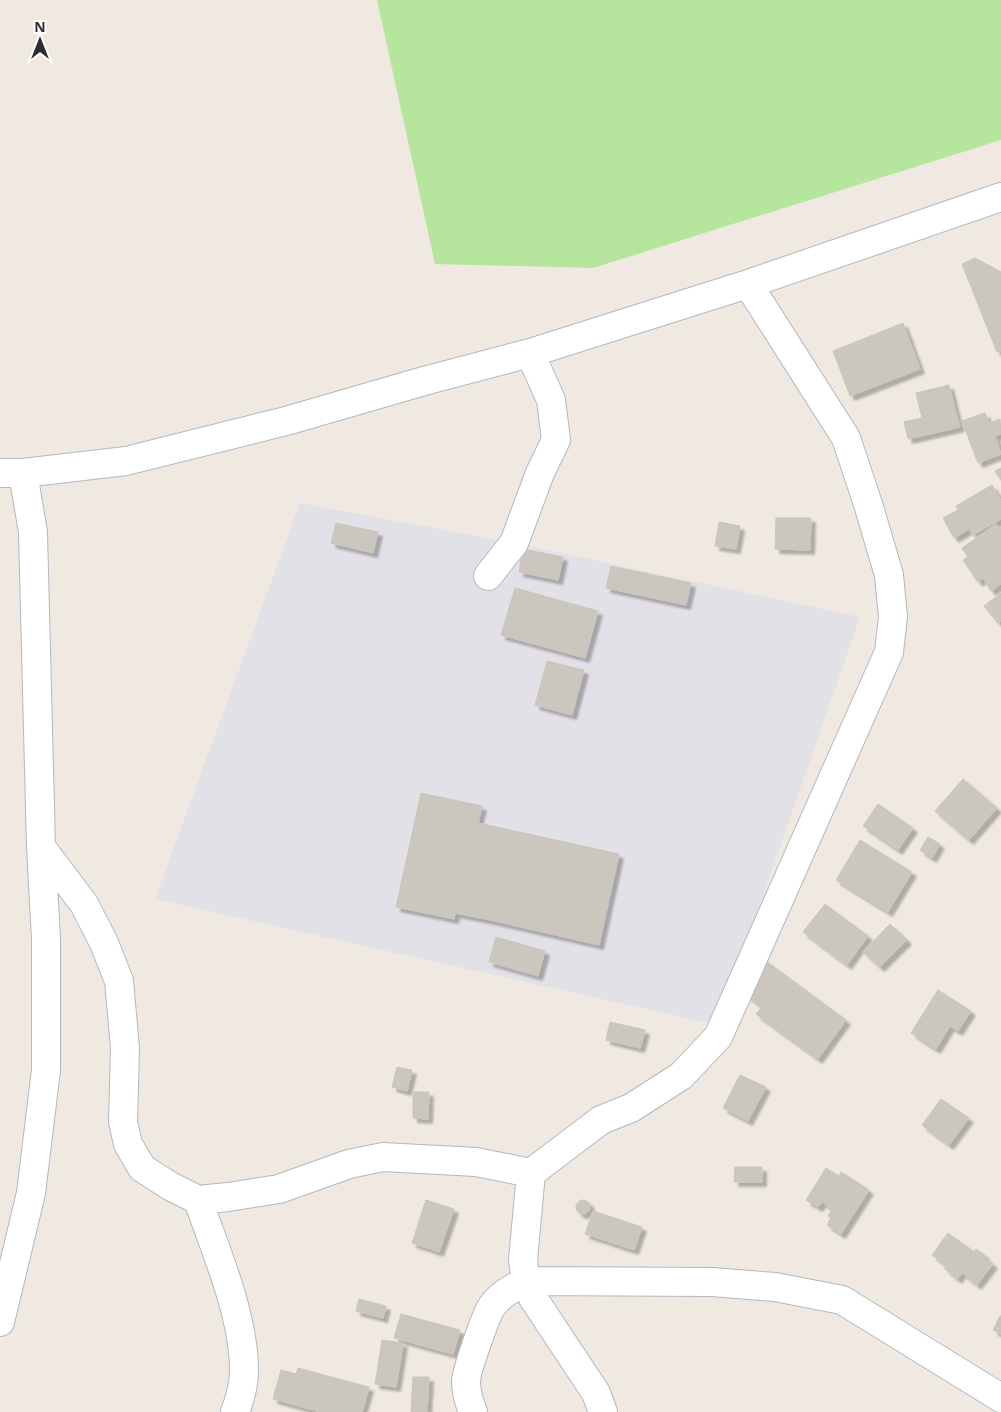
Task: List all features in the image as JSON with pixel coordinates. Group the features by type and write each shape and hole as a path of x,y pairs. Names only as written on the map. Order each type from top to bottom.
{"street":[{"path":"0,1322 31,1193 46,1070 46,939 41,847 33,532 11,473 126,460 286,421 424,381 530,354 748,284 1001,197"},
{"path":"603,1412 596,1393 533,1298 526,1281 523,1260 531,1173 602,1120 631,1108 681,1076 718,1037 888,652 893,617 889,575 846,438 748,284"},
{"path":"488,576 514,543 540,473 556,440 551,400 530,354"},
{"path":"41,847 84,904 104,943 119,981 125,1048 123,1122 128,1144 142,1168 170,1186 198,1200 279,1189 349,1164 383,1157 476,1162 531,1173"},
{"path":"198,1200 234,1308 241,1336 244,1371 240,1399 235,1412"},
{"path":"473,1412 467,1396 467,1374 492,1307 504,1293 526,1281 712,1282 775,1287 842,1300 1001,1398"}],"shaded area":[{"path":"300,503 514,543 860,617 718,1025 155,899"}],"green space":[{"path":"377,0 1001,0 1001,140 593,268 435,264"}],"building":[{"path":"975,258 1001,272 1001,351 997,352 962,264"},
{"path":"903,323 920,369 850,396 833,351"},
{"path":"949,385 955,410 922,418 916,393"},
{"path":"955,410 960,427 908,439 904,422"},
{"path":"985,413 989,423 1000,419 1001,434 995,436 1001,454 978,463 962,421"},
{"path":"1001,468 1001,480 995,471"},
{"path":"992,485 1001,500 1001,519 973,535 969,529 954,538 943,518 958,510 956,506"},
{"path":"776,518 811,518 810,550 775,549"},
{"path":"719,522 740,526 736,549 715,546"},
{"path":"336,523 378,532 373,553 331,543"},
{"path":"996,524 1001,532 1001,584 991,591 983,578 978,582 963,560 968,557 962,548"},
{"path":"523,549 563,557 558,580 519,572"},
{"path":"611,566 691,583 686,605 606,588"},
{"path":"515,588 598,611 585,658 501,635"},
{"path":"1001,593 1001,621 998,623 984,606"},
{"path":"547,661 584,670 572,715 535,705"},
{"path":"963,779 997,808 969,840 935,811"},
{"path":"421,793 482,806 478,823 510,830 490,920 455,913 454,919 396,907"},
{"path":"878,804 913,828 898,850 863,826"},
{"path":"510,830 619,854 599,945 490,920"},
{"path":"928,837 940,844 932,858 920,850"},
{"path":"860,840 912,872 888,912 836,880"},
{"path":"825,904 868,936 847,965 803,932"},
{"path":"890,924 907,940 880,967 863,952"},
{"path":"496,937 545,951 538,976 489,962"},
{"path":"766,961 846,1020 818,1059 756,1014 762,1007 742,992"},
{"path":"938,990 971,1011 958,1031 950,1026 936,1049 911,1033"},
{"path":"610,1022 645,1030 640,1048 606,1040"},
{"path":"397,1067 412,1070 407,1091 392,1087"},
{"path":"740,1075 766,1087 748,1121 723,1108"},
{"path":"413,1092 429,1092 428,1119 413,1118"},
{"path":"941,1099 969,1118 949,1145 922,1125"},
{"path":"735,1167 762,1167 762,1182 734,1182"},
{"path":"826,1168 839,1176 841,1172 869,1190 841,1234 827,1225 831,1218 828,1216 832,1209 822,1202 818,1207 806,1200"},
{"path":"426,1200 454,1209 439,1252 412,1243"},
{"path":"583,1200 588,1202 590,1207 588,1212 583,1214 578,1212 576,1207 578,1202"},
{"path":"593,1211 642,1227 634,1250 585,1234"},
{"path":"948,1233 974,1252 976,1249 985,1255 984,1257 993,1264 977,1285 962,1273 957,1279 944,1268 947,1266 932,1255"},
{"path":"359,1299 386,1306 383,1318 356,1311"},
{"path":"401,1314 460,1330 453,1354 394,1338"},
{"path":"1001,1316 1001,1334 993,1330"},
{"path":"382,1340 403,1343 396,1387 375,1384"},
{"path":"298,1368 369,1387 362,1412 321,1412 273,1399 281,1370 296,1374"},
{"path":"413,1377 429,1377 427,1412 411,1412"}]}
